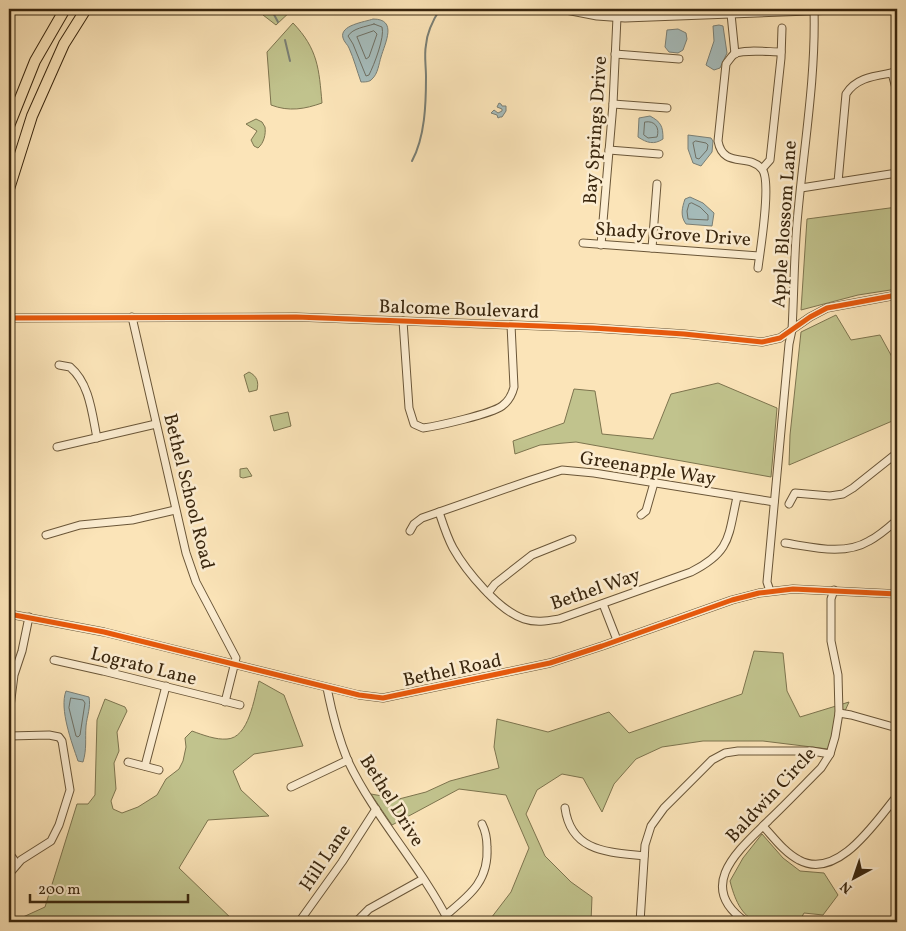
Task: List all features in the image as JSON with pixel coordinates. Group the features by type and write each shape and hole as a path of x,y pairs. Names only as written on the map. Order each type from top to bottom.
{"highway":[{"path":"9,126 36,61 65,9"},
{"path":"9,189 32,116 64,44 86,9"}],"street":[{"path":"560,9 597,16 617,17 863,9"},
{"name":"Apple Blossom Lane","path":"770,591 768,582 774,502 789,344 792,330 797,223 813,70 814,10"},
{"path":"731,14 735,54"},
{"name":"Bay Springs Drive","path":"601,245 613,104 617,17"},
{"path":"762,169 770,160 782,28"},
{"path":"758,268 766,176 762,169 752,163 728,158 719,147 718,141 726,64 735,54 780,52"},
{"path":"615,54 679,59"},
{"path":"838,182 846,94 852,85 859,81 895,72 897,92"},
{"path":"613,104 667,108"},
{"path":"609,150 659,154"},
{"path":"801,188 897,173"},
{"path":"652,248 657,184"},
{"name":"Shady Grove Drive","path":"583,243 759,256"},
{"name":"Balcome Boulevard","path":"9,318 296,317 684,334 762,342 780,338 810,317 827,308 897,296"},
{"name":"Bethel School Road","path":"132,317 175,510 192,574 235,654 235,665"},
{"path":"403,321 409,408 414,424 423,428 495,410 508,402 514,387 511,325"},
{"path":"60,365 72,369 83,383 97,438"},
{"path":"56,447 156,424"},
{"path":"789,504 795,493 830,496 846,493 897,453"},
{"name":"Greenapple Way","path":"410,531 416,522 439,512 562,470 774,502"},
{"path":"641,515 646,511 654,483"},
{"name":"Bethel Way","path":"439,512 453,548 461,561 488,593 510,613 536,622 558,619 603,604 690,572 713,560 722,550 728,538 737,497"},
{"path":"46,535 80,525 132,520 175,510"},
{"path":"785,544 836,550 853,548 868,542 897,520"},
{"path":"488,593 495,584 532,555 572,539"},
{"name":"Bethel Road","path":"9,614 104,632 372,698 393,696 523,670 570,657 732,600 770,591 834,590 897,594"},
{"name":"Baldwin Circle","path":"746,922 736,913 727,900 724,891 725,876 732,858 821,768 830,754 835,737 839,713 838,675 831,641 831,599 834,590"},
{"path":"603,604 617,640"},
{"path":"9,715 14,675 22,651 29,617"},
{"name":"Lograto Lane","path":"54,660 240,705"},
{"path":"226,702 235,665"},
{"path":"146,766 166,686"},
{"name":"Bethel Drive","path":"327,688 333,719 348,760 376,809 449,922"},
{"path":"839,713 897,728"},
{"path":"9,736 54,736 61,738 70,790 55,835 45,846 17,864 9,874"},
{"path":"640,922 644,856 648,834 657,816 705,767 719,756 746,750 812,751 830,754"},
{"path":"290,787 348,760"},
{"path":"128,762 159,770"},
{"path":"763,826 794,857 808,864 822,864 835,860 848,852 897,796"},
{"path":"566,808 567,819 572,831 588,845 607,852 644,856"},
{"name":"Hill Lane","path":"299,922 342,862 376,809"},
{"path":"446,915 472,892 485,871 488,856 485,830 482,824"},
{"path":"9,853 17,864"},
{"path":"356,922 369,909 423,879"},
{"path":"892,922 897,916"}],"green space":[{"path":"262,9 293,9 276,25 263,15"},
{"path":"293,23 308,42 316,60 322,103 291,109 271,105 267,52"},
{"path":"256,119 262,122 265,127 263,141 258,148 254,146 251,140 257,131 246,124"},
{"path":"897,207 897,289 858,295 801,310 807,219"},
{"path":"836,315 851,340 880,335 897,366 897,419 789,465 790,435 801,332"},
{"path":"249,372 256,377 258,384 257,390 249,392 244,375"},
{"path":"718,383 777,408 771,477 576,442 540,445 515,454 513,441 564,423 574,389 595,391 602,434 653,439 671,394"},
{"path":"288,412 291,426 274,431 270,416"},
{"path":"247,468 252,476 240,477 240,469"},
{"path":"754,651 783,653 787,691 800,717 849,702 828,749 763,741 703,741 662,747 636,759 614,784 602,812 583,778 562,774 537,790 526,814 545,856 571,882 592,897 591,922 488,922 511,892 529,848 506,795 459,789 392,825 371,794 399,799 426,792 450,781 499,768 494,747 497,719 548,732 609,712 629,733 742,694"},
{"path":"259,681 284,695 303,746 254,754 233,771 241,790 269,816 208,820 179,868 235,922 12,922 45,907 77,804 88,804 95,795 97,720 105,699 125,707 127,711 117,732 119,751 114,763 116,789 111,801 113,809 122,813 138,807 157,795 166,779 179,769 186,747 185,738 192,731 223,739 234,737 241,732 249,716"},
{"path":"762,834 783,858 800,871 824,873 838,895 823,915 804,913 799,922 758,922 747,916 739,906 730,881 743,858"}],"water":[{"path":"373,19 381,20 388,27 387,39 376,74 370,81 361,82 343,34 349,27"},
{"path":"713,26 723,26 727,53 720,68 714,70 706,65 714,41"},
{"path":"678,29 686,33 687,39 683,50 678,53 669,52 665,47 667,30"},
{"path":"499,103 502,106 506,106 506,111 502,117 498,118 497,115 491,113 494,110 498,113 502,111 502,109 497,107"},
{"path":"650,116 659,122 663,131 663,139 654,143 647,142 638,137 639,118"},
{"path":"688,135 711,138 713,141 712,152 701,166 693,163 688,149"},
{"path":"690,197 703,203 714,213 712,226 686,224 682,215 682,209 685,199"},
{"path":"66,691 89,697 83,762 78,761 67,726 64,707"}],"waterway":[{"path":"271,9 278,22"},
{"path":"412,161 420,142 424,120 426,87 425,53 427,40 431,26 440,9"},
{"path":"285,40 290,61"}],"cycle path":[{"path":"9,318 296,317 593,328 684,334 762,342 780,338 810,317 827,308 897,295"},
{"path":"9,614 104,632 359,695 383,698 550,663 732,600 759,593 793,589 897,594"}]}
